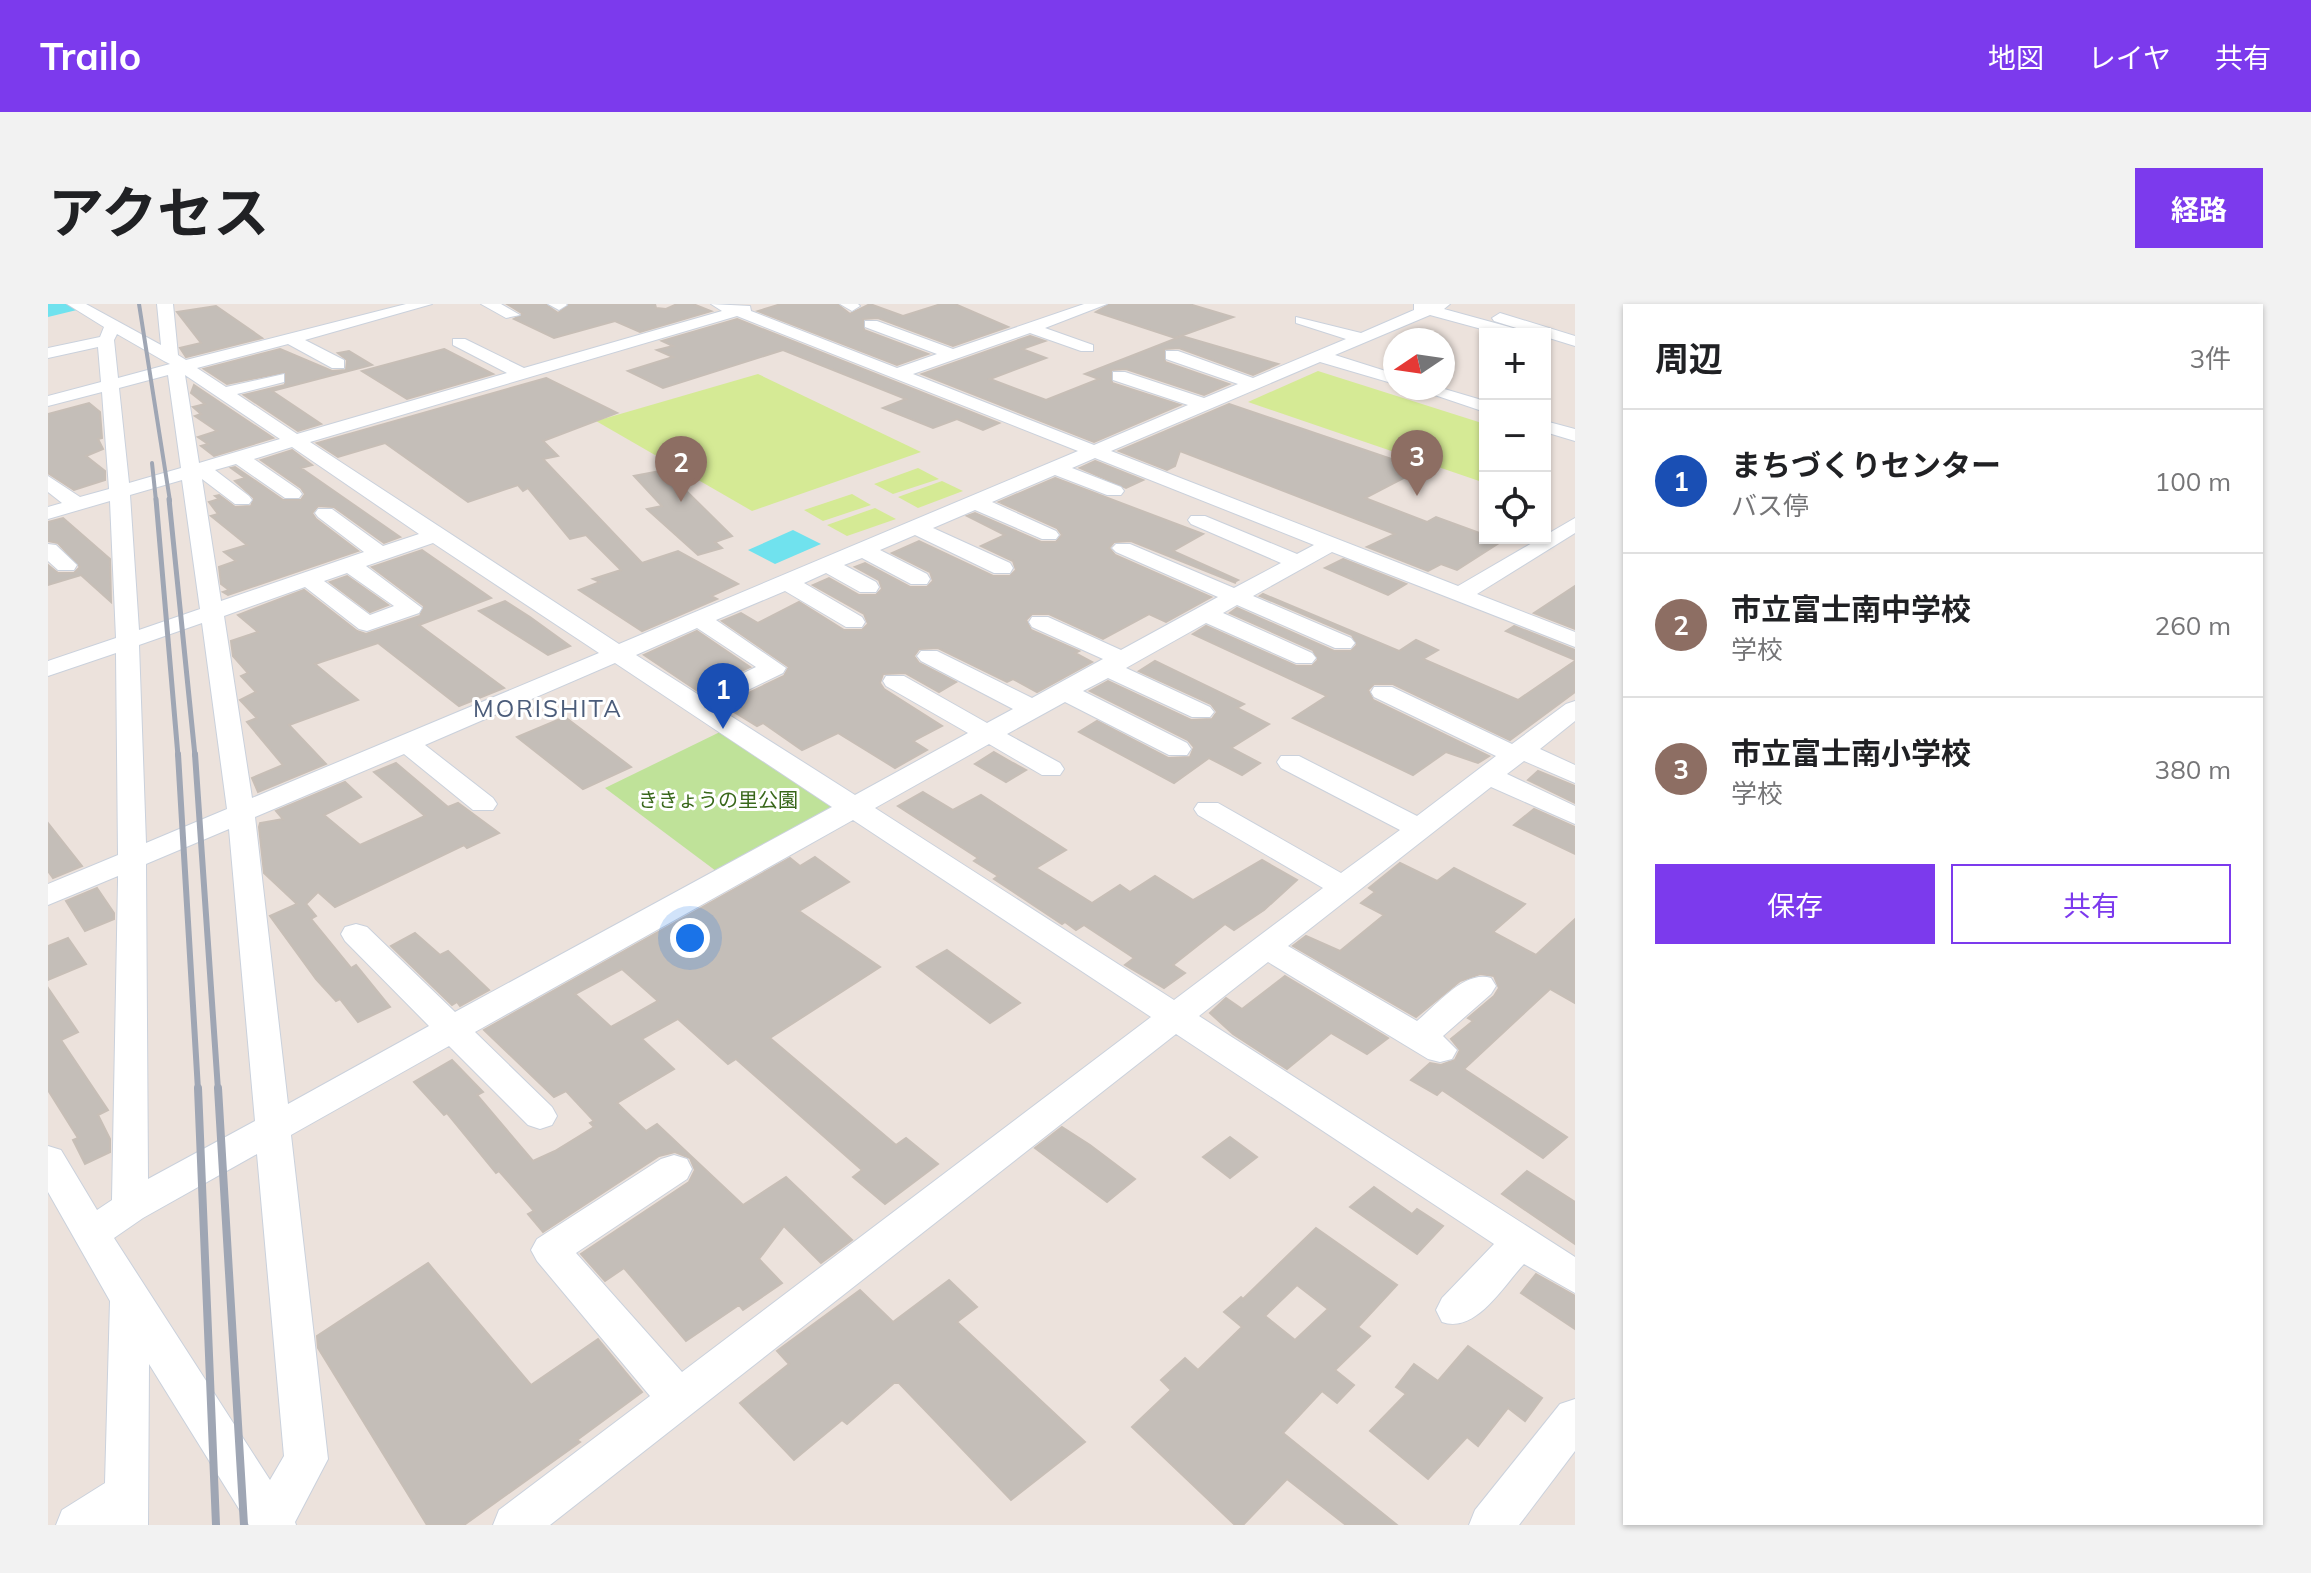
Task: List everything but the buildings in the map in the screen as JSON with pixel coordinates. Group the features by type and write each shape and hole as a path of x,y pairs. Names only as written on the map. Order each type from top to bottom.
{"street":[{"path":"165,304 196,471 241,813 306,1459 273,1523"},
{"path":"48,401 176,364 291,339 424,304"},
{"path":"489,304 512,315"},
{"path":"48,513 703,321 728,307 760,304"},
{"path":"899,373 1099,304"},
{"path":"1525,304 1538,317 1560,323 1575,321"},
{"path":"48,895 1054,468 1426,306 1498,328"},
{"path":"728,307 1575,640"},
{"path":"82,308 112,322 222,393 1575,1277"},
{"path":"1487,308 1507,322 1575,341"},
{"path":"679,311 703,321"},
{"path":"1302,320 1358,337"},
{"path":"48,353 112,322"},
{"path":"112,322 111,385 122,492 134,858 130,1207"},
{"path":"871,324 954,355"},
{"path":"1030,328 1087,348"},
{"path":"291,339 338,364"},
{"path":"459,342 522,374"},
{"path":"1551,344 1575,350"},
{"path":"1172,355 1252,383"},
{"path":"1316,355 1383,375"},
{"path":"1119,376 1203,404"},
{"path":"222,393 278,378"},
{"path":"1455,398 1479,405"},
{"path":"1551,424 1575,412"},
{"path":"1551,427 1575,435"},
{"path":"240,458 292,494"},
{"path":"1054,468 1114,491"},
{"path":"196,471 242,500"},
{"path":"48,482 76,504"},
{"path":"974,502 1049,535"},
{"path":"325,513 380,554"},
{"path":"1198,520 1296,561"},
{"path":"1461,594 1575,524"},
{"path":"915,527 1002,568"},
{"path":"48,669 435,535"},
{"path":"91,1234 130,1207 271,1126 454,1030 1331,544"},
{"path":"1123,548 1343,643"},
{"path":"862,549 919,579"},
{"path":"48,550 66,565"},
{"path":"307,578 367,624 411,608 349,564"},
{"path":"826,564 868,587"},
{"path":"785,581 854,622"},
{"path":"1205,614 1304,658"},
{"path":"697,618 774,668 697,705"},
{"path":"1040,622 1201,712"},
{"path":"929,656 1033,709"},
{"path":"895,681 1051,769"},
{"path":"1065,692 1178,749"},
{"path":"1383,692 1508,760 1575,816"},
{"path":"515,1525 1575,709"},
{"path":"407,743 483,804"},
{"path":"1508,760 1575,775"},
{"path":"1290,762 1420,829"},
{"path":"1208,809 1345,888"},
{"path":"356,934 540,1116"},
{"path":"1268,948 1429,1044 1480,986"},
{"path":"48,1160 130,1299 273,1523"},
{"path":"674,1169 550,1250 680,1400"},
{"path":"1456,1310 1520,1242"},
{"path":"78,1525 126,1509 130,1299"},
{"path":"1491,1525 1575,1418"}],"green space":[{"path":"1318,371 1383,392 1383,400 1409,400 1479,422 1479,481 1248,402"},
{"path":"758,374 921,452 752,511 596,421"},
{"path":"918,468 939,479 893,494 874,484"},
{"path":"942,481 963,491 918,508 898,497"},
{"path":"852,494 871,505 823,521 804,510"},
{"path":"875,508 896,519 847,536 827,525"},
{"name":"ききょうの里公園","path":"722,731 835,805 716,871 605,788"}],"water":[{"path":"793,530 821,544 775,564 748,550"}],"waterway":[{"path":"48,310 73,304"}],"railway":[{"path":"139,304 170,501"},
{"path":"152,463 156,501"},
{"path":"156,499 178,756"},
{"path":"169,499 195,756"},
{"path":"178,754 198,1090"},
{"path":"195,754 218,1090"},
{"path":"198,1088 216,1525"},
{"path":"218,1088 244,1525"}],"place":[{"name":"市立富士南小学校","path":"1417,496"},
{"name":"市立富士南中学校","path":"681,502"},
{"name":"まちづくりセンター","path":"723,729"}],"district":[{"name":"MORISHITA","path":"548,708"}]}
